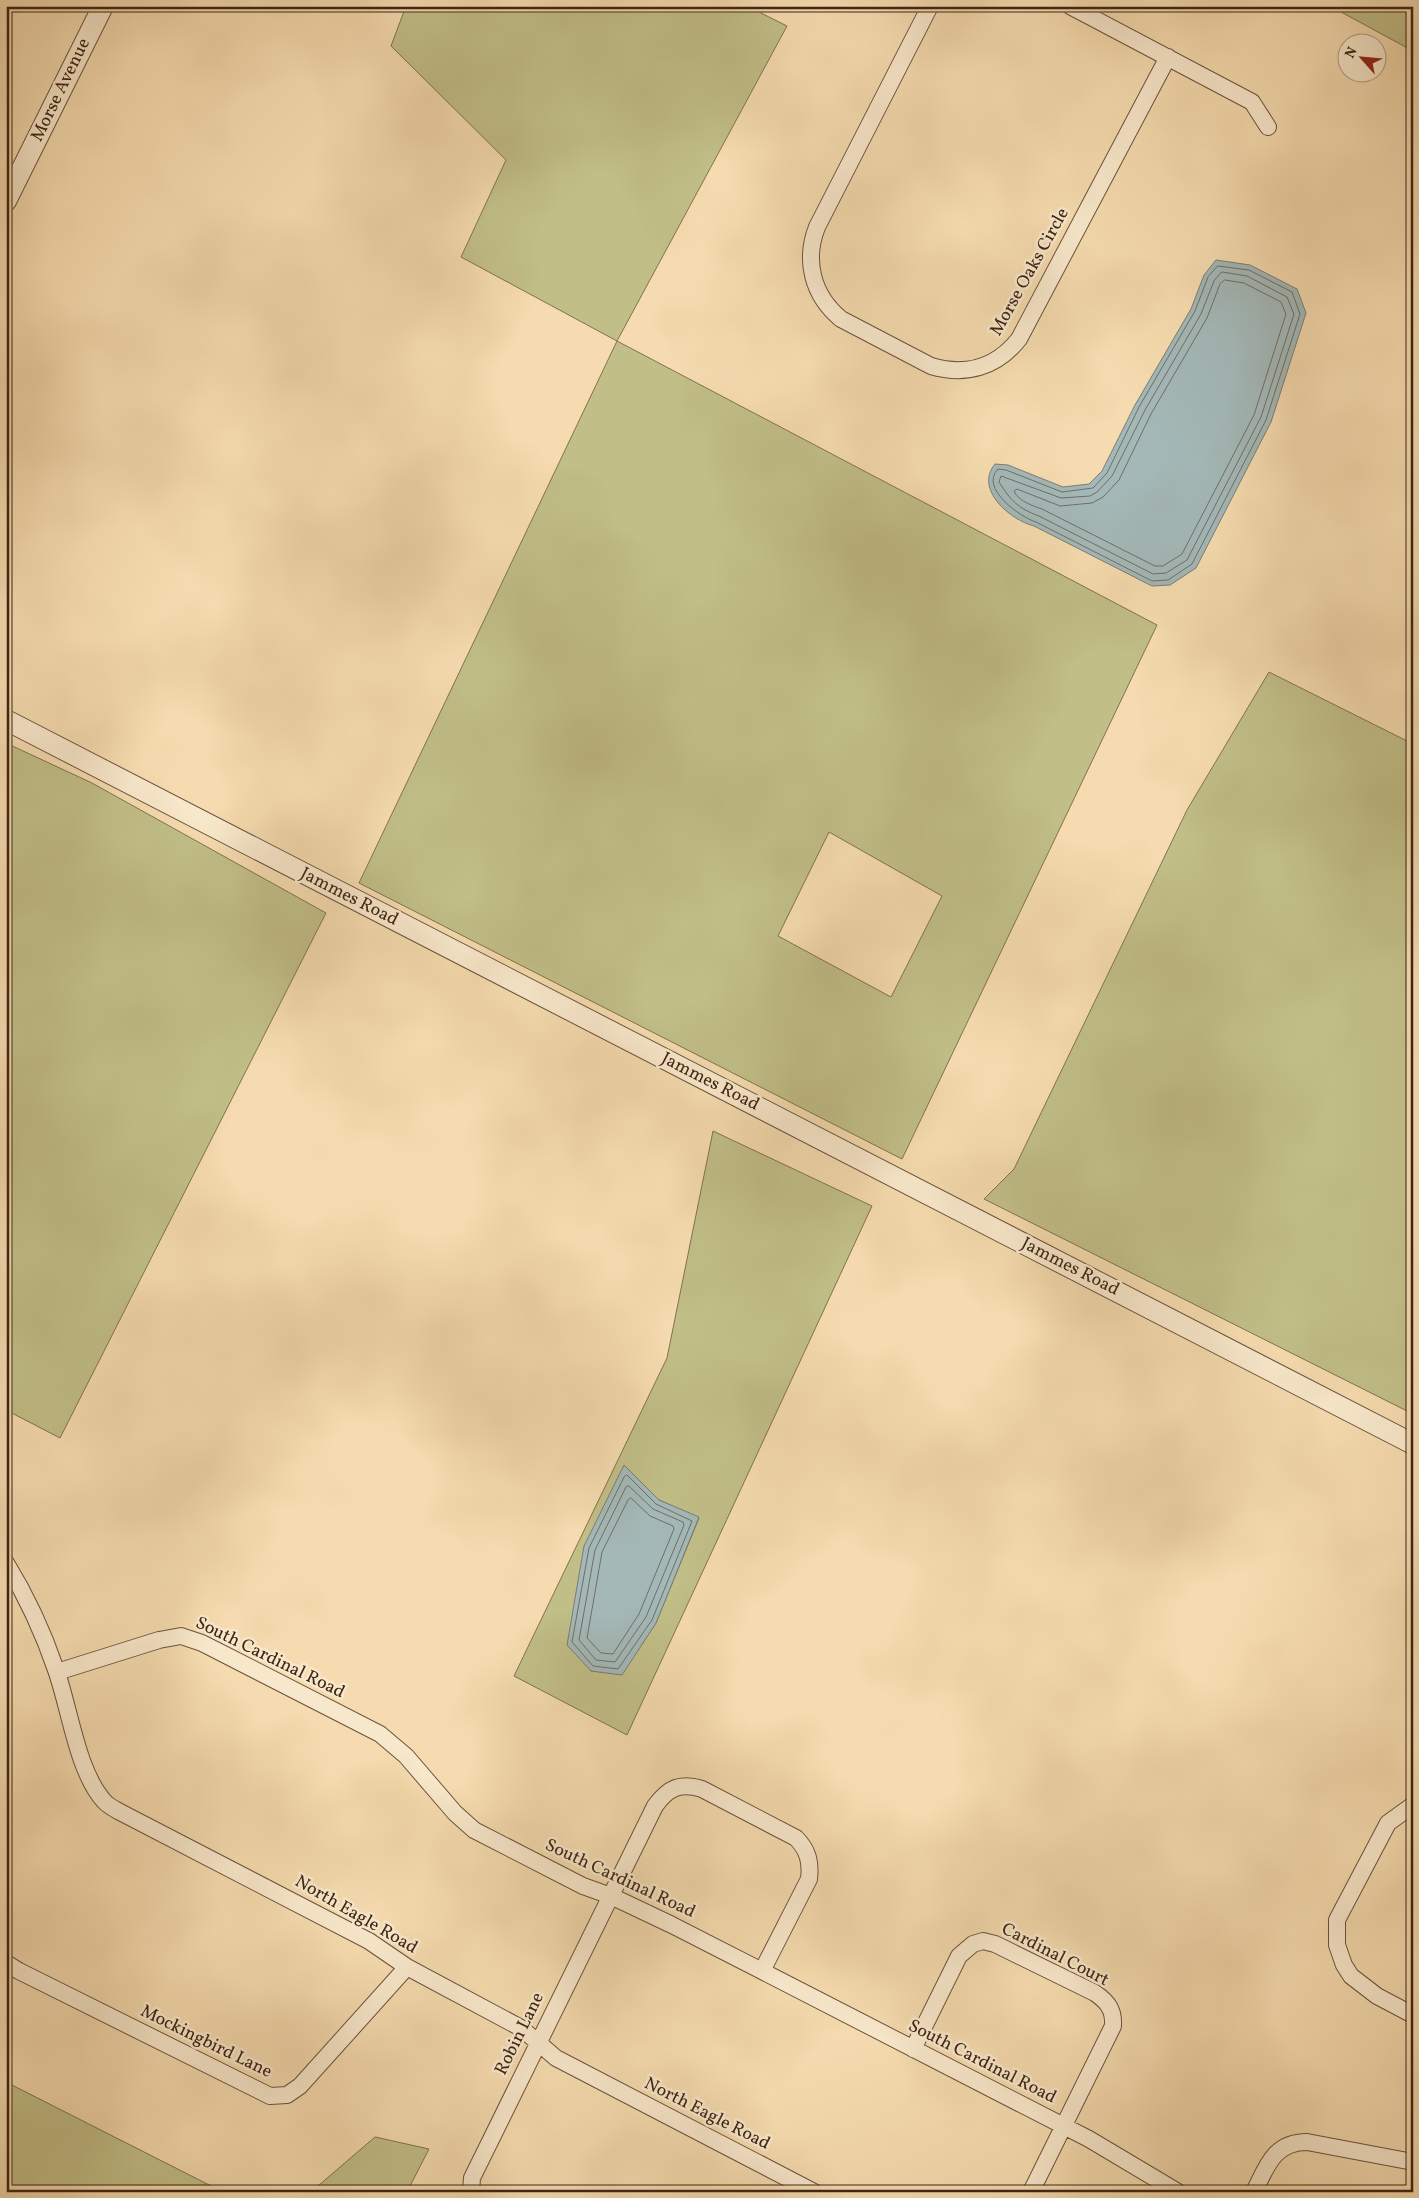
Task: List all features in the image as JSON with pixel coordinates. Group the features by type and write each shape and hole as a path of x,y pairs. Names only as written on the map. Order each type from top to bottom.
{"street":[{"name":"Morse Avenue","path":"6,200 102,6"},
{"name":"Morse Oaks Circle","path":"930,6 817,226 812,240 810,266 818,292 840,319 931,366 942,369 963,371 990,365 1019,340 1168,57"},
{"path":"1070,6 1252,102 1268,127"},
{"name":"Jammes Road","path":"6,720 1413,1444"},
{"name":"North Eagle Road","path":"6,1563 39,1622 57,1672 87,1773 106,1803 369,1941 407,1967 521,2028 556,2058 814,2192"},
{"name":"South Cardinal Road","path":"57,1672 159,1640 182,1636 202,1643 380,1734 406,1756 455,1813 474,1830 583,1886 611,1896 762,1970 1064,2126 1178,2192"},
{"name":"Robin Lane","path":"471,2192 472,2178 655,1806 664,1794 676,1788 690,1786 702,1789 796,1838 804,1846 811,1866 809,1879 762,1970"},
{"path":"1413,1805 1388,1823 1337,1920 1338,1945 1344,1964 1352,1976 1377,1996 1413,2015"},
{"name":"Cardinal Court","path":"913,2049 959,1956 973,1944 983,1942 995,1944 1095,1993 1105,2000 1111,2008 1114,2017 1113,2026 1032,2192"},
{"name":"Mockingbird Lane","path":"6,1963 186,2056 270,2096 287,2095 300,2086 407,1967"},
{"path":"1254,2192 1269,2161 1285,2146 1296,2142 1307,2142 1413,2162"}],"shaded area":[{"path":"406,6 747,6 787,26 617,341 461,257 506,160 391,46"},
{"path":"1330,6 1413,6 1413,51 1386,36 1386,32 1378,32"},
{"path":"617,341 1157,625 902,1159 359,883","holes":["829,832 942,896 891,997 778,936"]},
{"path":"1269,672 1413,744 1413,1414 984,1199 1014,1169 1187,810"},
{"path":"6,743 92,783 326,913 60,1438 6,1410"},
{"path":"713,1131 872,1206 627,1735 514,1676 667,1358","holes":["624,1465 659,1500 699,1518 656,1623 622,1674 591,1671"]},
{"path":"6,2082 223,2192 6,2192"},
{"path":"375,2137 429,2149 407,2192 311,2192"}],"water":[{"path":"1216,260 1250,265 1297,289 1306,313 1271,422 1196,568 1170,585 1152,586 1015,517 998,502 992,493 989,483 990,474 995,464 1008,465 1063,487 1089,484 1102,471 1135,405 1191,309 1204,275"},
{"path":"624,1465 659,1500 699,1517 656,1623 622,1675 591,1671 567,1645 584,1546"}]}
